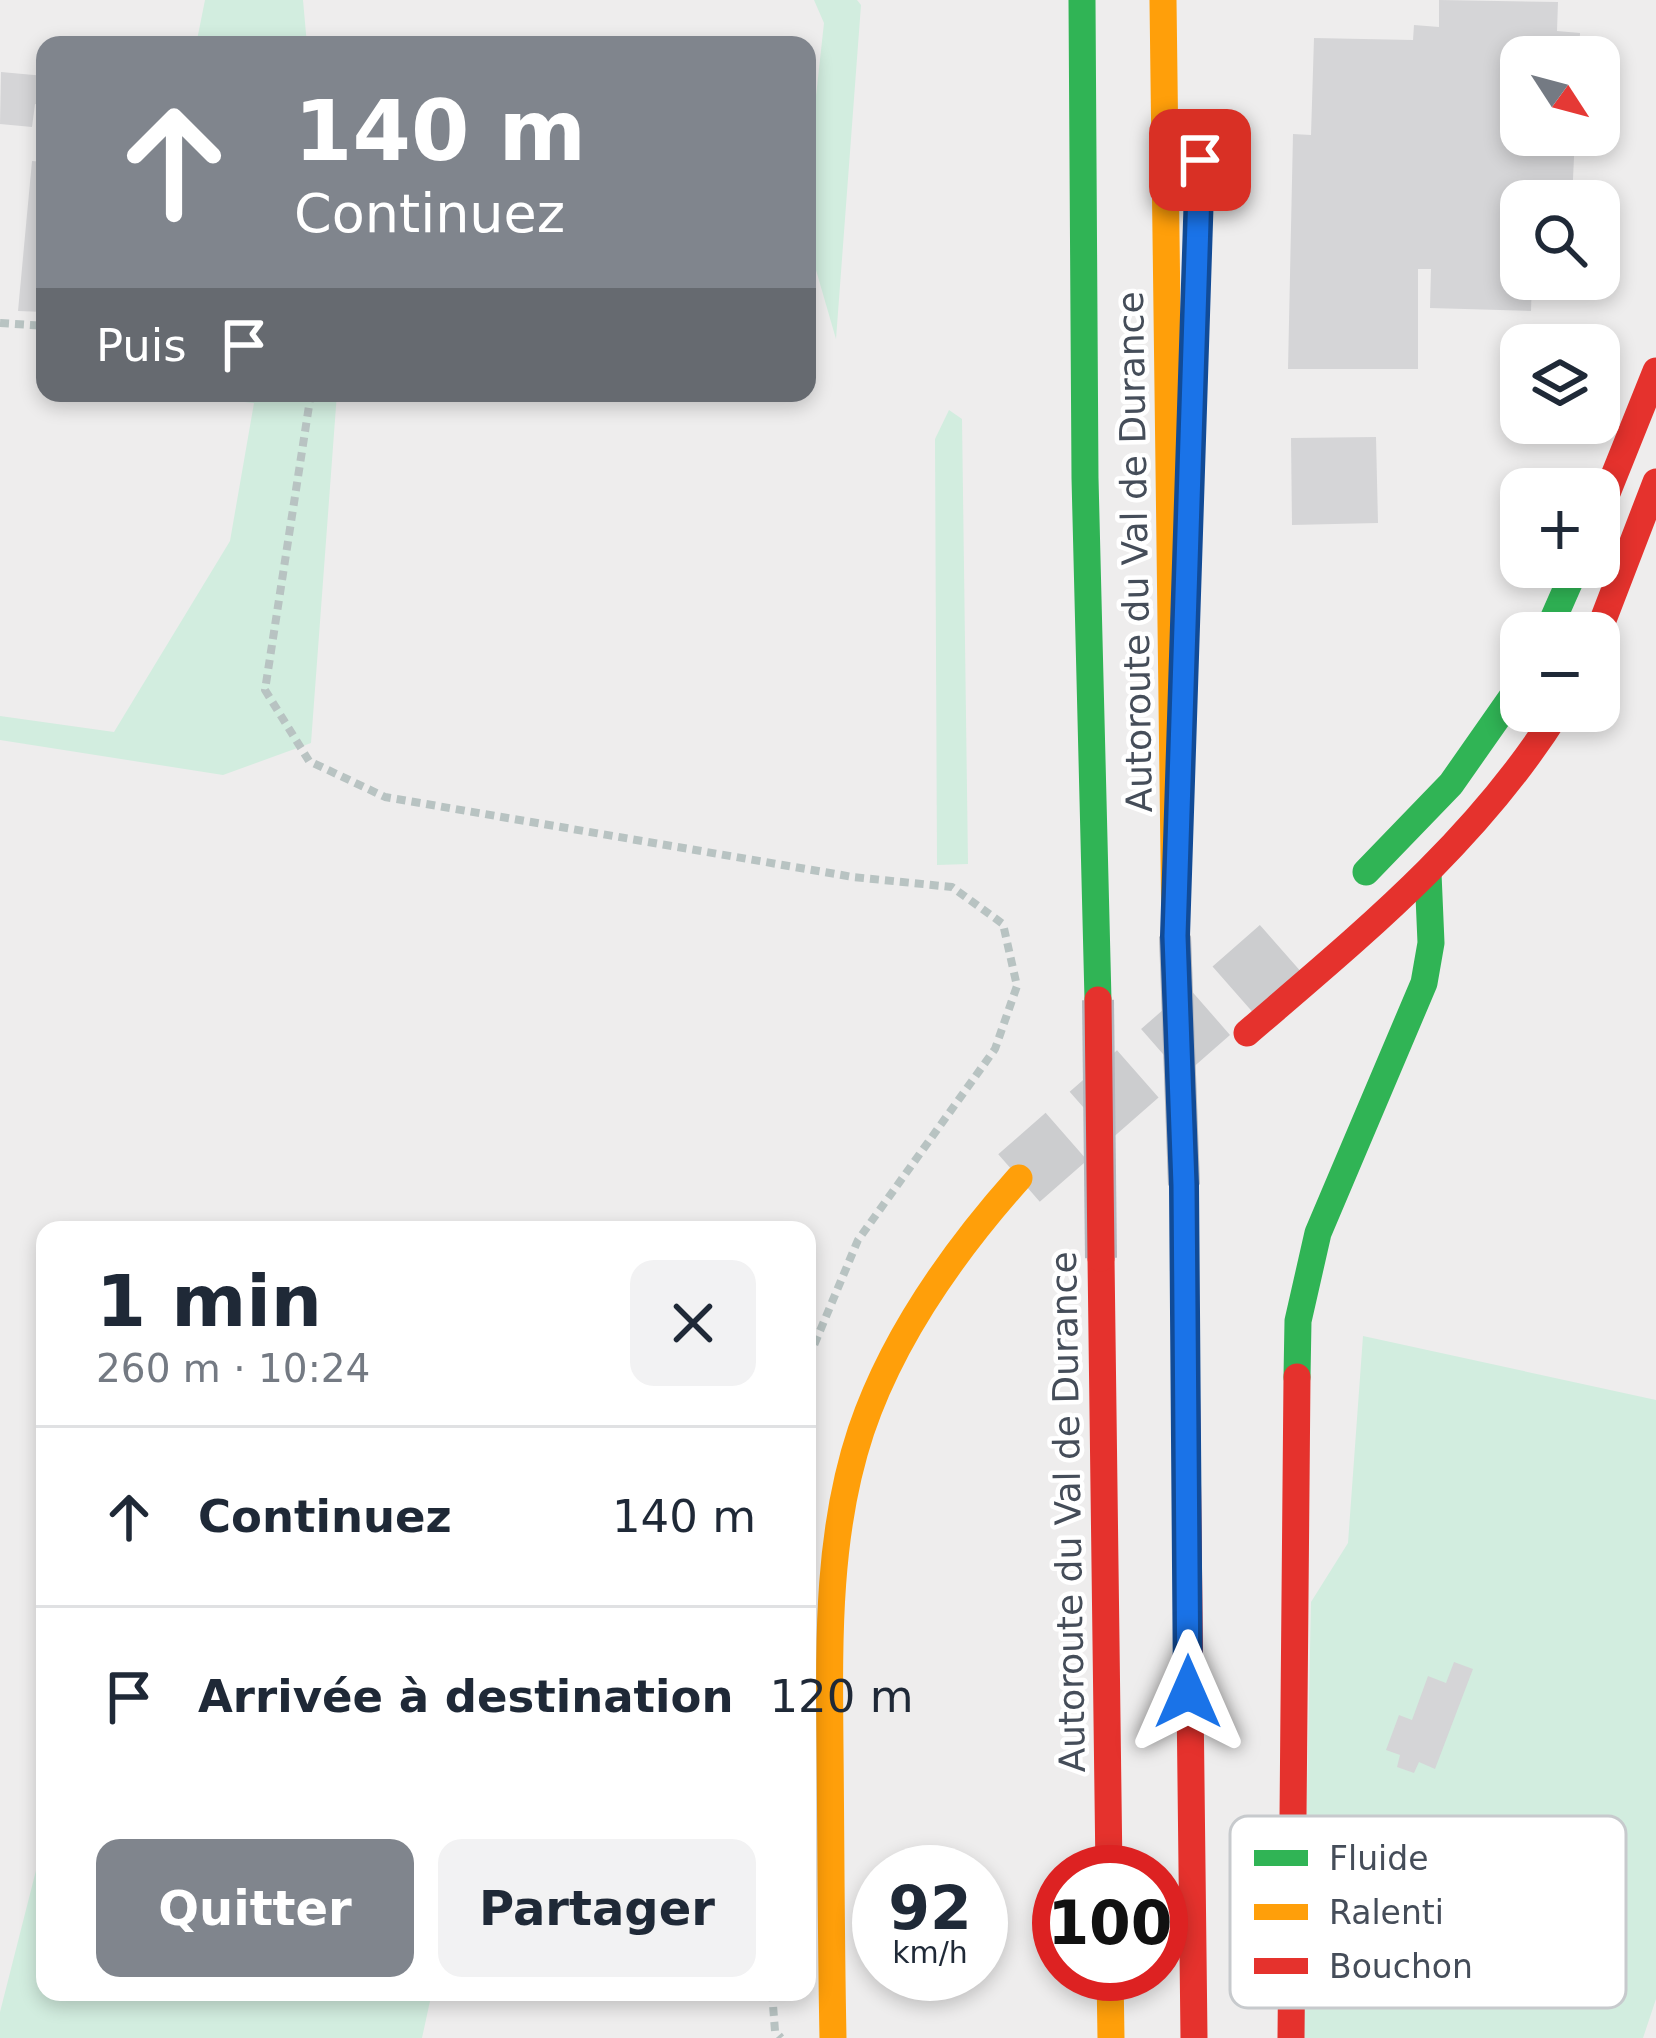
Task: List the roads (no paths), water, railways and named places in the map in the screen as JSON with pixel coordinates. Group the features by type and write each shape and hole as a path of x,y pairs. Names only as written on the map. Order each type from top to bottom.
{"main road":[{"name":"Autoroute du Val de Durance","path":"1082,0 1085,478 1098,1000 1108,1845"},
{"name":"Autoroute du Val de Durance","path":"1163,0 1194,2038"},
{"path":"1177,877 1194,325"},
{"path":"1617,468 1656,371"},
{"path":"1606,612 1656,482"},
{"path":"1345,891 1435,802 1500,716"},
{"path":"1247,1033 1362,945 1507,788 1544,732"},
{"path":"1294,1816 1298,1322 1304,1276 1316,1232 1412,1019 1428,967 1432,932 1428,873"},
{"path":"1358,1133 1378,1014"},
{"path":"833,2038 829,1644 834,1558 850,1466 895,1356 943,1275 988,1210 1018,1178"},
{"path":"830,1905 860,1572"},
{"path":"1110,2001 1111,2038"},
{"path":"1292,2008 1292,2038"}],"tunnel":[{"path":"1019,1178 1295,936"}]}
